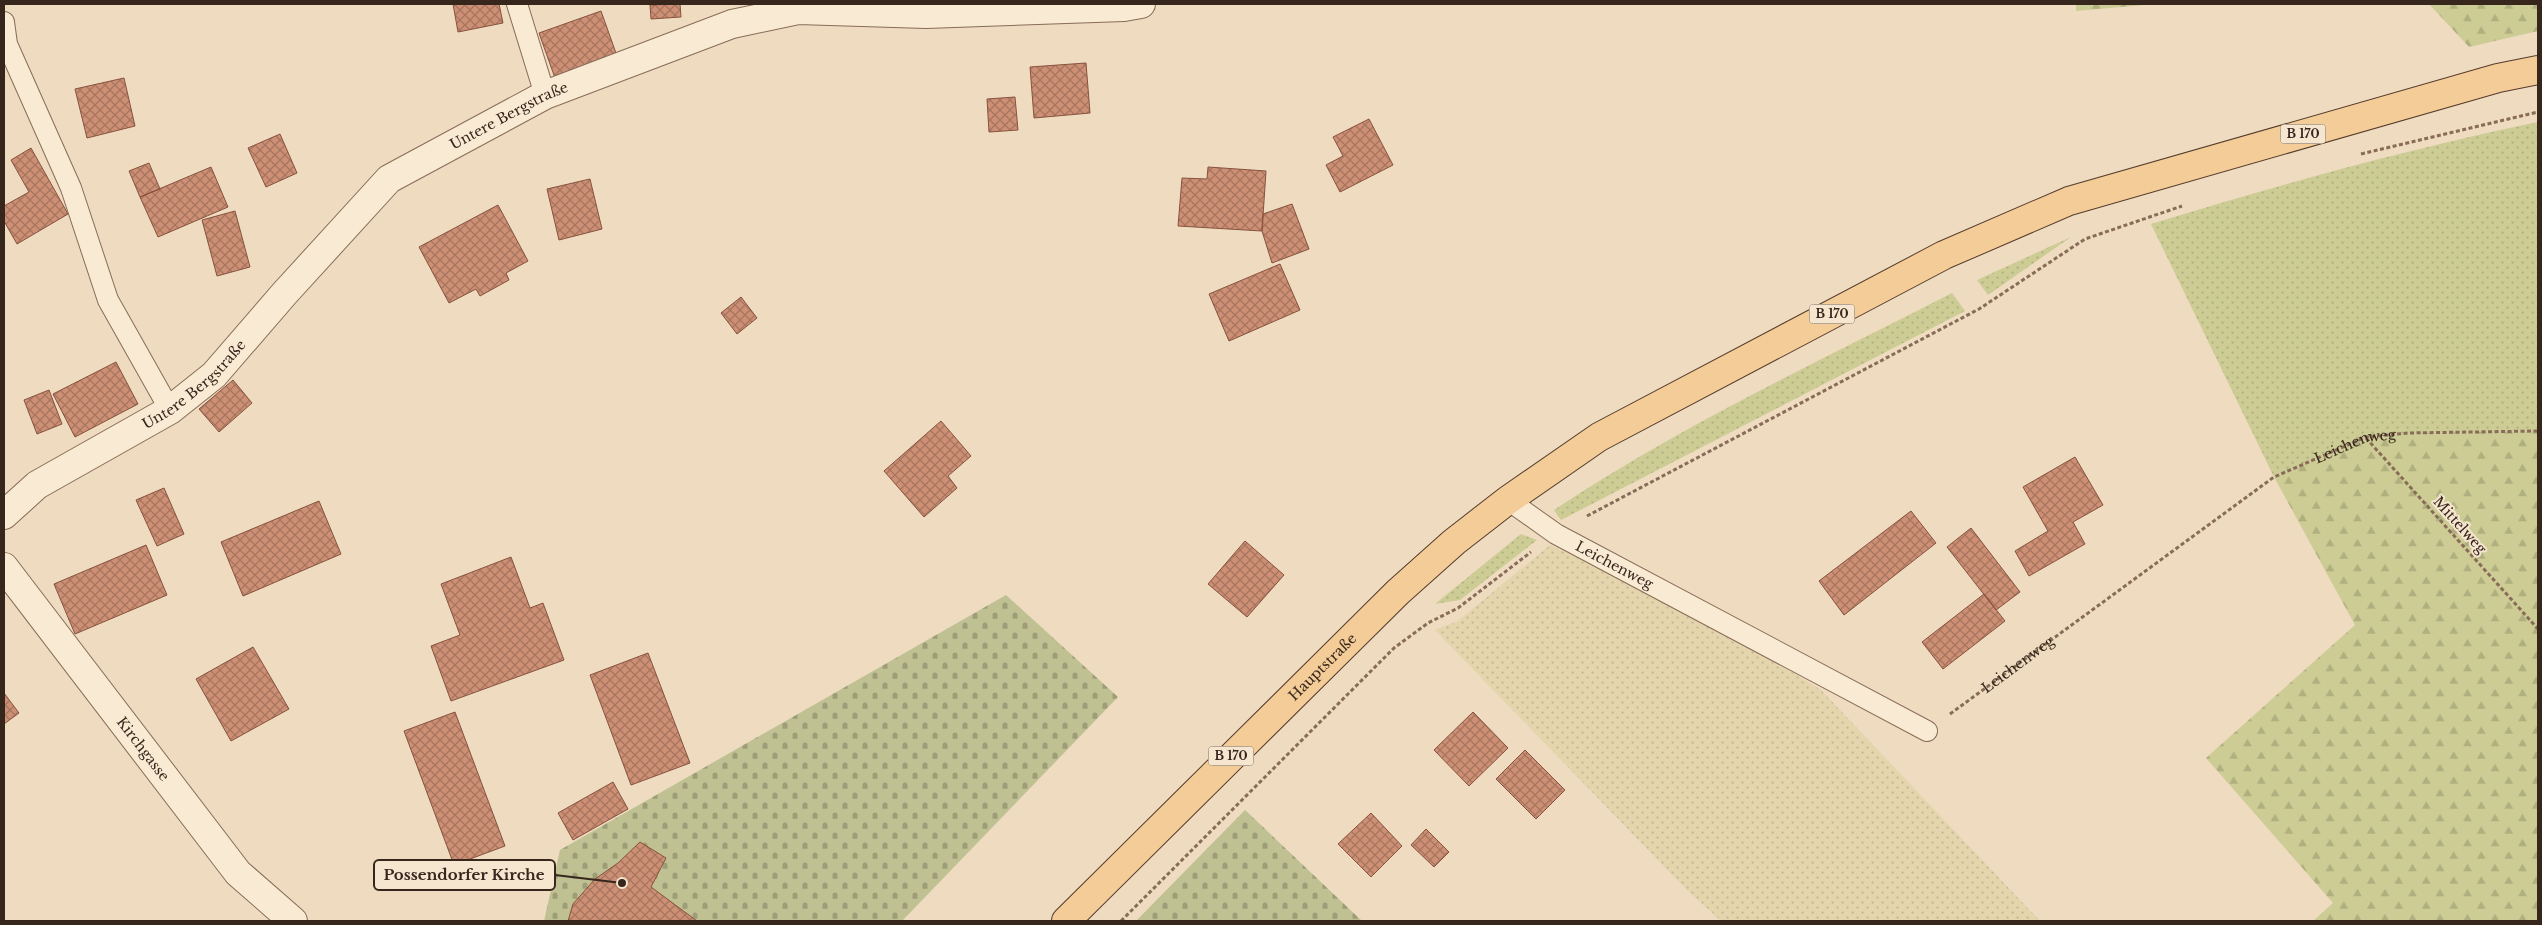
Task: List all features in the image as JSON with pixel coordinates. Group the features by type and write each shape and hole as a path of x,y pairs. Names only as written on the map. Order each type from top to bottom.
{"main road":[{"name":"Hauptstraße","path":"1066,921 1398,592 1454,542 1508,500 1599,437 1944,255 2069,201 2498,78 2538,70"}],"street":[{"name":"Untere Bergstraße","path":"4,515 37,485 170,410 214,375 284,294 390,179 545,95 732,24 798,10 926,14 1114,7 1141,4"},
{"name":"Kirchgasse","path":"4,567 238,873 293,921"}],"lane":[{"path":"517,4 545,95"},
{"path":"4,22 7,44 71,188 108,300 170,410"},
{"name":"Leichenweg","path":"1508,500 1556,534 1927,731"}],"path":[{"path":"2356,156 2538,112"},
{"path":"1120,921 1394,648 1428,623 1458,608 1556,534 1979,309 2085,239 2187,204"},
{"name":"Leichenweg","path":"1927,731 2274,477 2366,437 2408,433 2538,431"},
{"name":"Mittelweg","path":"2366,437 2538,628"}],"shaded area":[{"path":"1550,545 1686,606 1821,690 2040,921 1721,921 1687,890 1435,630 1458,621"}],"green space":[{"path":"2076,4 2155,4 2076,11"},
{"path":"2429,4 2538,4 2538,31 2469,47"},
{"path":"2538,122 2538,431 2408,433 2366,437 2274,477 2151,224 2343,168"},
{"path":"2071,237 1988,295 1977,280"},
{"path":"1952,293 1965,311 1561,520 1554,510 1650,450 1800,370"},
{"path":"2538,431 2538,921 2313,921 2333,903 2206,758 2355,625 2274,477 2366,437 2408,433"},
{"path":"1521,534 1537,540 1460,600 1435,604"},
{"path":"1006,595 1118,697 902,921 544,921 560,850"},
{"path":"1245,810 1362,921 1136,921"}],"building":[{"path":"453,4 499,4 503,23 458,32"},
{"path":"680,4 681,17 651,19 650,5"},
{"path":"601,11 617,56 555,78 539,33"},
{"path":"1086,63 1090,113 1034,118 1030,67"},
{"path":"124,78 135,126 87,138 75,89"},
{"path":"1015,97 1018,130 989,132 987,99"},
{"path":"1369,119 1393,165 1340,192 1326,165 1343,156 1333,137"},
{"path":"280,134 297,173 266,187 248,148"},
{"path":"31,148 68,214 17,244 4,221 4,206 29,192 11,160"},
{"path":"149,163 160,189 140,197 129,171"},
{"path":"211,167 228,207 158,237 140,197"},
{"path":"1208,167 1266,171 1262,231 1178,226 1182,178 1207,179"},
{"path":"590,179 602,229 559,240 547,189"},
{"path":"1292,204 1309,249 1272,263 1262,231 1263,214"},
{"path":"498,205 528,261 506,273 509,280 480,296 476,289 449,303 419,247"},
{"path":"235,211 250,267 217,276 202,220"},
{"path":"1280,264 1300,310 1229,341 1209,294"},
{"path":"741,297 757,318 737,334 721,313"},
{"path":"116,362 138,404 75,437 53,394"},
{"path":"233,380 252,403 219,432 199,409"},
{"path":"49,390 62,424 37,434 24,400"},
{"path":"941,421 971,456 948,476 957,488 924,517 884,471"},
{"path":"2075,457 2103,505 2073,522 2085,544 2029,576 2015,551 2048,531 2023,487"},
{"path":"164,488 184,534 157,546 136,500"},
{"path":"319,501 341,554 243,596 221,542"},
{"path":"1911,511 1936,543 1844,615 1819,581"},
{"path":"1971,528 2020,592 1996,610 1947,547"},
{"path":"1245,541 1284,575 1247,617 1208,584"},
{"path":"146,545 167,595 75,634 54,584"},
{"path":"511,557 530,608 543,603 564,660 451,701 431,646 460,635 441,584"},
{"path":"1984,594 2005,621 1943,669 1922,642"},
{"path":"253,647 289,709 231,741 196,679"},
{"path":"648,653 690,763 631,785 590,675"},
{"path":"4,693 19,713 4,724"},
{"path":"455,712 505,846 454,865 404,731"},
{"path":"1473,712 1508,748 1469,786 1434,750"},
{"path":"1525,750 1565,790 1536,819 1496,779"},
{"path":"613,782 628,809 573,840 558,813"},
{"path":"1371,813 1402,846 1371,877 1338,844"},
{"path":"1426,829 1449,852 1434,867 1411,845"},
{"path":"640,842 666,858 651,887 697,921 568,921 573,904 595,879 618,863"}],"place":[{"name":"Possendorfer Kirche","path":"622,883"}]}
